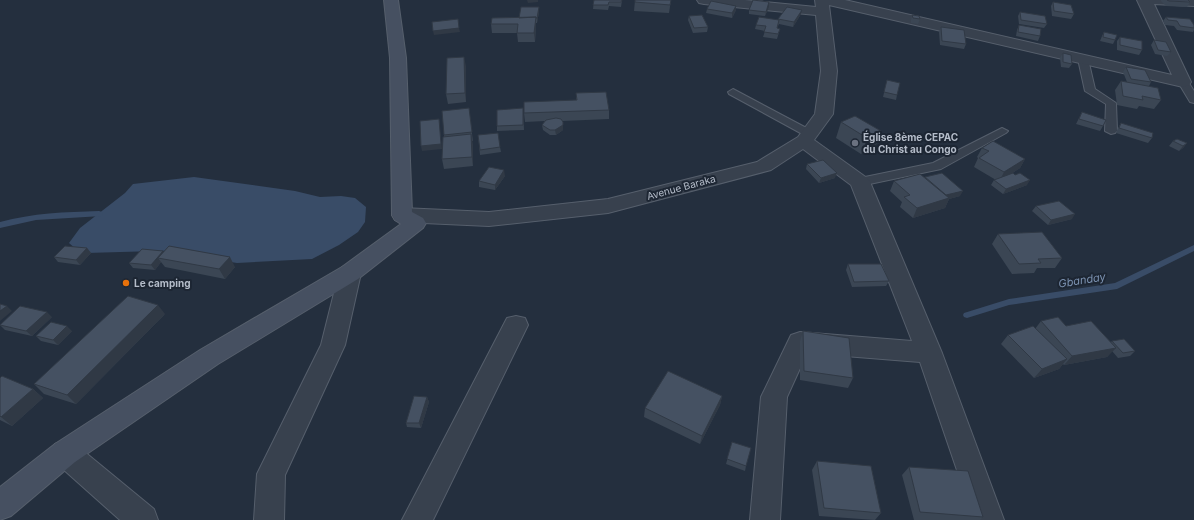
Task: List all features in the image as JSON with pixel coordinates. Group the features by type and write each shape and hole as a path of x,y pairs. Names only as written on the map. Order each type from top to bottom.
{"street":[{"path":"0,506 65,453 209,357 350,273 416,223 402,215 398,58 391,0"},
{"path":"704,0 824,4 1084,59 1189,83"},
{"path":"1145,0 1194,2"},
{"path":"1145,0 1189,83"},
{"name":"Avenue Baraka","path":"402,215 489,219 608,206 764,166 807,138 824,114 829,71 824,4"},
{"path":"807,138 860,182 929,353 989,520"},
{"path":"269,520 271,474 333,344 350,273"},
{"path":"417,520 516,325"},
{"path":"765,520 774,397 800,342 929,353"},
{"path":"65,453 143,520"}],"lane":[{"path":"1084,59 1090,91 1111,103 1111,131"},
{"path":"1189,83 1194,100"},
{"path":"733,92 807,138"},
{"path":"860,182 937,166 1002,131"}],"water":[{"path":"194,177 295,191 320,197 341,196 355,198 366,207 365,222 358,232 339,245 312,259 237,263 212,259 191,250 86,253 77,250 69,243 80,228 125,193 133,184"}],"building":[{"path":"594,0 622,0 621,2 609,2 608,5 593,5"},
{"path":"635,0 671,0 670,5 635,2"},
{"path":"753,0 769,2 766,12 749,10"},
{"path":"1167,0 1188,0 1190,2 1169,1"},
{"path":"711,1 736,6 732,13 707,9"},
{"path":"1053,2 1071,5 1074,14 1054,11"},
{"path":"521,7 539,7 537,18 519,18"},
{"path":"787,7 802,10 794,22 778,19"},
{"path":"1020,12 1045,16 1047,24 1021,20"},
{"path":"702,15 708,27 694,28 689,16"},
{"path":"912,15 919,16 920,19 913,18"},
{"path":"536,17 534,33 517,33 518,24 491,24 492,18"},
{"path":"759,17 779,20 777,28 780,29 778,34 764,32 766,26 756,25"},
{"path":"1166,17 1190,19 1194,25 1194,28 1180,26 1177,21 1168,20"},
{"path":"458,19 459,28 433,31 432,22"},
{"path":"1019,25 1041,29 1040,36 1018,32"},
{"path":"941,27 964,30 966,44 942,41"},
{"path":"1104,32 1117,35 1115,40 1103,37"},
{"path":"1120,37 1142,41 1142,50 1120,45"},
{"path":"1154,40 1166,42 1171,52 1158,50"},
{"path":"1063,53 1071,55 1072,64 1063,62"},
{"path":"464,57 465,93 446,94 447,58"},
{"path":"1126,67 1145,70 1151,82 1131,79"},
{"path":"887,80 900,83 897,95 884,92"},
{"path":"1121,81 1158,88 1161,100 1142,96 1143,100 1123,96"},
{"path":"606,92 609,110 524,113 524,102 577,100 576,93"},
{"path":"469,108 472,132 444,135 442,111"},
{"path":"523,108 523,125 497,126 497,110"},
{"path":"1082,112 1106,120 1103,126 1079,119"},
{"path":"855,116 881,131 867,138 841,122"},
{"path":"556,118 561,119 563,125 555,130 550,130 542,125 546,120"},
{"path":"439,119 441,144 421,146 420,121"},
{"path":"1121,123 1153,133 1152,138 1119,128"},
{"path":"498,133 500,147 480,150 478,135"},
{"path":"471,134 472,157 442,159 443,137"},
{"path":"1177,139 1187,143 1183,146 1173,141"},
{"path":"993,141 1025,159 1004,172 979,158 989,151 982,148"},
{"path":"823,160 837,173 821,178 807,164"},
{"path":"489,167 504,170 495,185 479,181"},
{"path":"942,173 963,191 946,195 925,177"},
{"path":"1013,173 1015,175 1020,173 1030,180 1006,189 994,180"},
{"path":"920,174 949,198 917,208 904,197 910,195 894,181"},
{"path":"1059,201 1075,214 1051,220 1036,206"},
{"path":"1042,232 1062,258 1038,259 1041,263 1019,264 998,234"},
{"path":"65,246 87,248 76,260 54,257"},
{"path":"169,246 230,257 219,269 158,258"},
{"path":"142,249 163,251 151,265 129,263"},
{"path":"848,264 881,264 889,281 854,282"},
{"path":"128,296 158,305 67,395 34,384"},
{"path":"0,304 7,306 0,311"},
{"path":"20,306 47,312 26,331 0,325"},
{"path":"1058,317 1066,326 1091,321 1116,348 1072,356 1041,321"},
{"path":"51,322 67,326 53,340 36,336"},
{"path":"1033,326 1067,359 1042,369 1008,335"},
{"path":"803,331 849,338 853,378 804,371"},
{"path":"1124,339 1135,351 1123,353 1112,341"},
{"path":"668,371 722,396 702,436 645,408"},
{"path":"2,376 33,389 1,417 0,378"},
{"path":"414,396 427,397 419,423 406,423"},
{"path":"732,442 751,448 746,466 727,459"},
{"path":"817,461 871,466 881,513 824,508"},
{"path":"909,467 968,471 983,517 920,512"}],"waterway":[{"path":"0,225 36,217 99,214"},
{"name":"Gbanday","path":"967,315 1009,302 1117,286 1194,248"}],"place":[{"name":"Église 8ème CEPAC du Christ au Congo","path":"855,143"},
{"name":"Le camping","path":"126,283"}]}
